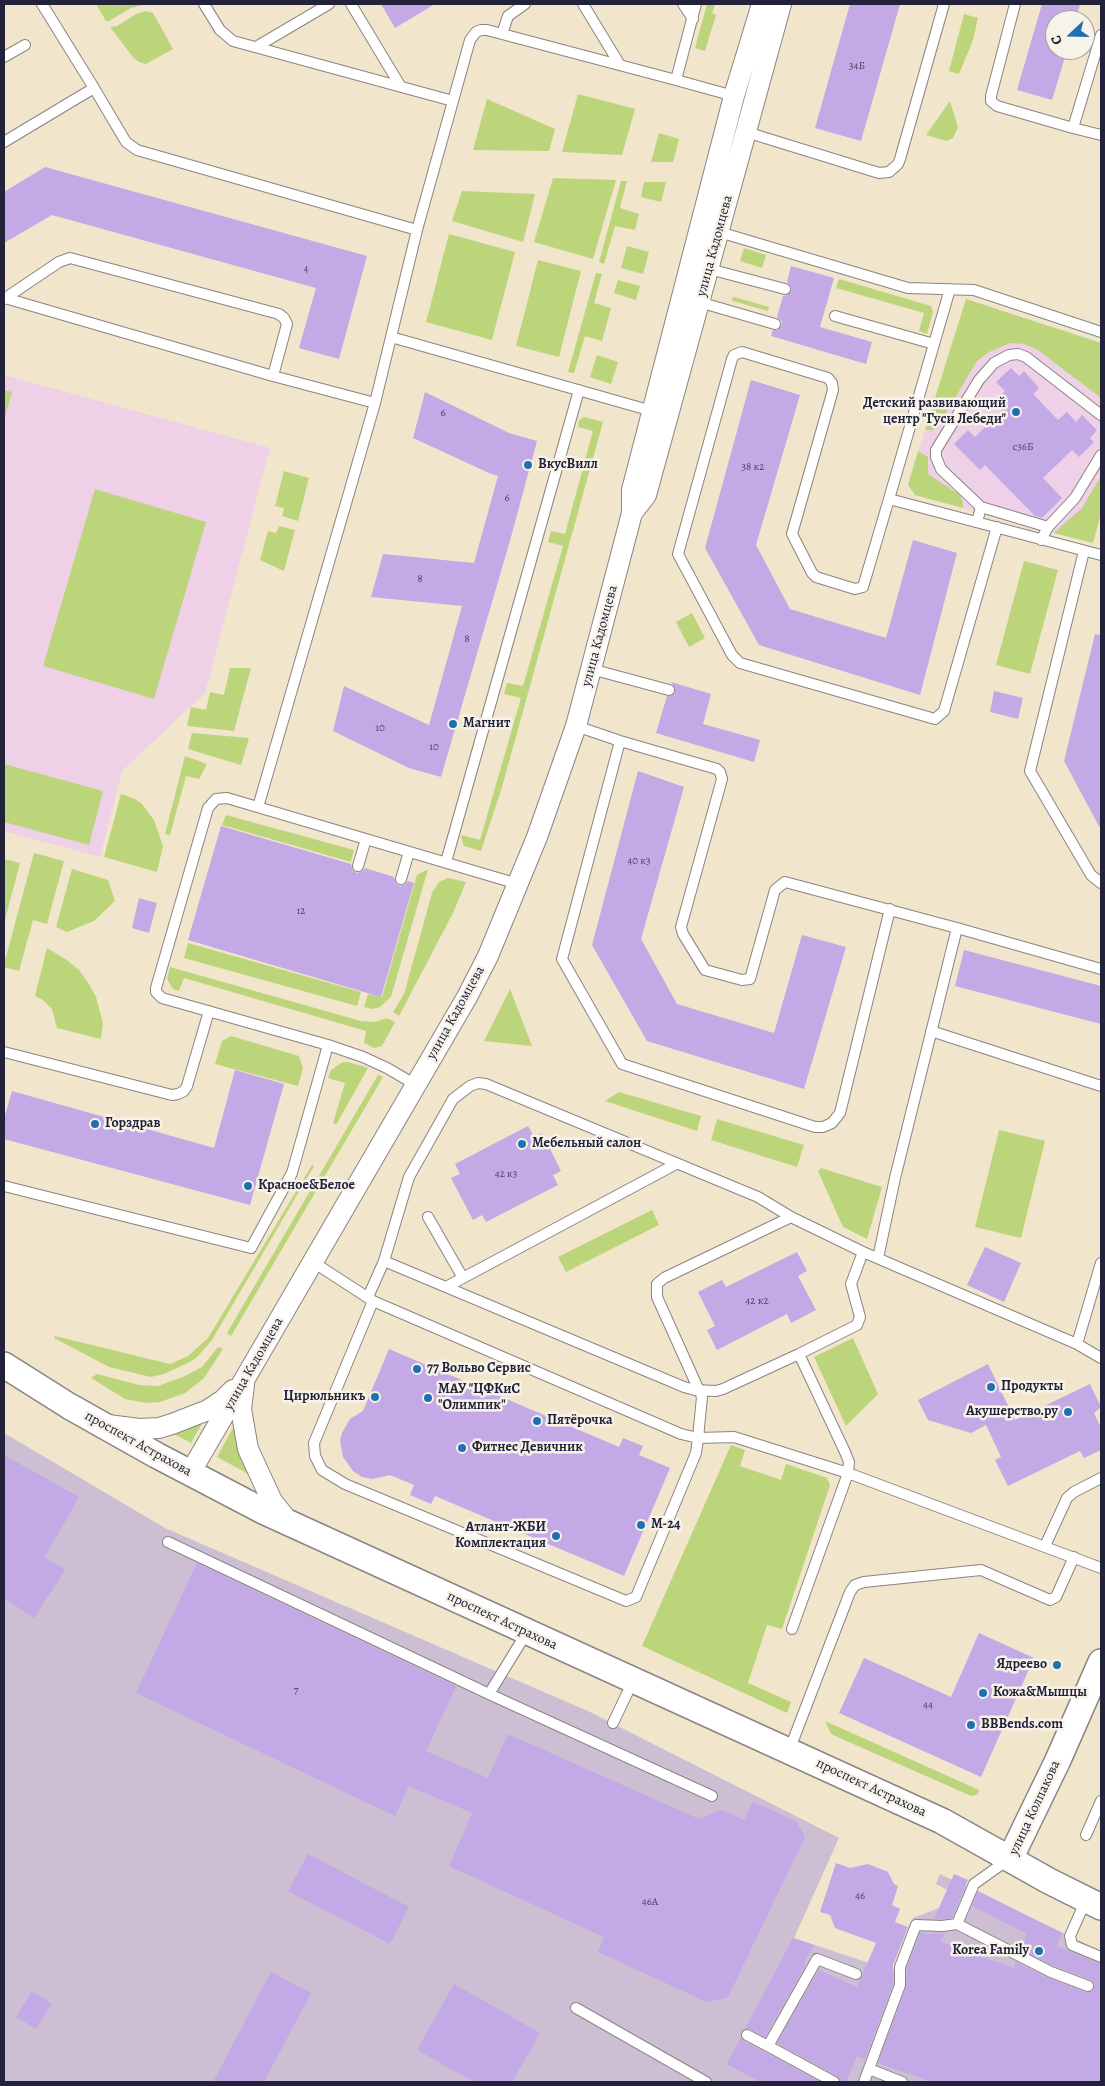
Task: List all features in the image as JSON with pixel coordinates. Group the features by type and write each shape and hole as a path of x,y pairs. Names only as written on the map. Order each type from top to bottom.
{"street":[{"name":"улица Кадомцева","path":"190,1473 416,1085 479,972 537,837 576,726 632,513 632,490 652,411 734,96 762,4"},
{"name":"улица Кадомцева","path":"632,513 646,495 781,4"},
{"name":"проспект Астрахова","path":"4,1365 100,1424 293,1526 945,1822 1010,1859"},
{"path":"100,1424 139,1429 159,1428 176,1423 208,1410 223,1400 246,1376"},
{"path":"246,1376 242,1391 241,1409 248,1449 272,1501 293,1526"},
{"name":"улица Колпакова","path":"1093,1904 1010,1859 1099,1674"}],"lane":[{"path":"42,4 126,142 137,150 417,230"},
{"path":"204,4 220,30 233,41 453,101"},
{"path":"256,47 329,4"},
{"path":"351,4 401,86"},
{"path":"502,34 508,16 526,4"},
{"path":"583,4 620,65"},
{"path":"683,4 693,19"},
{"path":"676,80 696,4"},
{"path":"746,132 879,173 889,172 898,164 900,159 944,4"},
{"path":"1015,4 991,101 997,106 1101,135"},
{"path":"258,807 375,403 417,230 472,36 481,30 502,34 734,96"},
{"path":"1073,128 1101,35"},
{"path":"4,58 25,45"},
{"path":"4,142 94,88"},
{"path":"719,232 908,288 974,290 1101,332"},
{"path":"4,299 58,262 70,258 279,314 287,324 273,376"},
{"path":"709,269 785,289"},
{"path":"950,289 863,586 855,588 814,576 792,534 833,390 832,383 828,378 742,352 734,355 678,554 735,659 745,665 931,719 938,718 944,712 997,528"},
{"path":"4,299 273,376 375,403"},
{"path":"699,302 775,324"},
{"path":"835,316 934,344"},
{"path":"391,337 652,411"},
{"path":"1048,527 981,506 941,469 936,457 936,450 979,380 994,363 1018,354 1026,357 1101,414"},
{"path":"446,862 579,390"},
{"path":"1041,540 1048,527 1075,498 1101,455"},
{"path":"889,498 1101,555"},
{"path":"977,522 981,506"},
{"path":"1084,551 1030,770 1090,875 1101,882"},
{"path":"591,669 669,690"},
{"path":"576,726 620,741 717,769 721,775 681,927 683,934 705,970 742,980 750,978 775,890 785,882 890,909 1101,969"},
{"path":"620,741 562,959 598,1026 622,1064 815,1126 823,1127 832,1123 840,1113 890,909"},
{"path":"416,1085 373,1061 328,1045 162,998 156,992 208,808 216,799 221,797 518,884"},
{"path":"358,866 366,839"},
{"path":"401,879 409,852"},
{"path":"878,1258 930,1030 957,928"},
{"path":"4,1052 172,1095 178,1094 184,1091 187,1086 209,1011"},
{"path":"930,1030 1101,1086"},
{"path":"4,1186 251,1248 292,1173 328,1045"},
{"path":"791,1217 664,1278 657,1284 657,1298 700,1390 702,1402 696,1454 636,1597 630,1600 615,1597 354,1488 322,1470 317,1462 314,1448 384,1261 398,1210 415,1163 454,1098 470,1086 478,1084 486,1084 758,1197 791,1217 862,1252 1078,1344 1101,1358"},
{"path":"446,1287 676,1164"},
{"path":"428,1217 463,1278"},
{"path":"384,1261 684,1387 700,1390 723,1389 854,1328 859,1322 851,1284 862,1252"},
{"path":"313,1262 370,1299 681,1434 698,1438 734,1437 848,1473 1101,1568"},
{"path":"1078,1344 1101,1262"},
{"path":"792,1629 848,1473 849,1462 799,1354"},
{"path":"1045,1546 1070,1495 1101,1478"},
{"path":"168,1542 489,1694 712,1796"},
{"path":"789,1750 850,1592 855,1585 864,1582 981,1570 1050,1600 1056,1598 1074,1557"},
{"path":"489,1694 527,1632"},
{"path":"613,1723 633,1681"},
{"path":"1086,1835 1101,1801"},
{"path":"957,1924 974,1884 1010,1859"},
{"path":"1093,1904 1070,1936 1072,1945 1101,1957"},
{"path":"864,2082 900,1985 900,1967 916,1925 942,1926 957,1924 1051,1972 1088,1986"},
{"path":"768,2046 817,1959 856,1974"},
{"path":"576,2008 706,2082"},
{"path":"747,2035 834,2082"},
{"path":"869,2070 902,2082"}],"shaded area":[{"name":"Детский развивающий центр \"Гуси Лебеди\"","path":"966,299 1101,343 1101,513 1093,543 915,495 908,485"},
{"path":"4,375 270,448 205,693 122,771 100,857 4,831"},
{"path":"4,1433 165,1528 590,1712 839,1838 794,1938 893,1971 913,1918 939,1908 947,1890 936,1884 940,1874 1101,1951 1101,2082 4,2082"}],"green space":[{"path":"96,4 146,4 131,8 106,21"},
{"path":"707,4 715,4 712,13 716,15 705,51 695,48"},
{"path":"146,11 153,13 173,49 146,64 139,62 132,56 110,27 117,26 136,14"},
{"path":"964,14 978,18 973,40 959,74 949,71"},
{"path":"578,94 635,109 622,155 562,152"},
{"path":"487,99 555,129 549,151 473,150"},
{"path":"950,101 958,127 953,138 947,141 926,135"},
{"path":"659,133 679,139 673,162 651,162"},
{"path":"553,178 616,180 593,259 534,242"},
{"path":"621,181 627,181 620,208 639,214 635,230 615,226 604,264 599,262"},
{"path":"644,182 666,182 661,202 641,197"},
{"path":"462,191 535,194 523,242 452,221"},
{"path":"449,234 515,252 492,340 426,322"},
{"path":"627,246 649,252 643,274 621,268"},
{"path":"744,248 766,255 762,268 740,261"},
{"path":"538,260 581,271 559,357 516,346"},
{"path":"596,273 602,274 594,303 611,308 602,341 585,336 574,373 568,372"},
{"path":"839,279 931,306 933,312 927,334 919,331 924,313 836,288"},
{"path":"618,280 640,286 636,300 614,293"},
{"path":"734,297 769,307 768,311 733,301 731,299"},
{"path":"966,299 1101,343 1101,398 1038,350 1024,344 1010,343 989,352 977,361 939,425 933,430 925,430"},
{"path":"597,355 618,362 611,384 590,377"},
{"path":"4,390 12,392 4,420"},
{"path":"584,417 603,422 502,787 481,851 464,846 461,837 462,835 480,840 521,698 504,694 507,683 523,686 563,546 548,542 551,531 565,534 593,431 578,427 579,420"},
{"path":"918,451 928,457 928,474 960,495 963,508 915,495 908,485"},
{"path":"284,471 309,478 298,521 282,516 284,508 275,506"},
{"path":"1101,476 1101,513 1093,543 1054,533 1082,508"},
{"path":"95,489 206,522 154,699 43,666"},
{"path":"279,526 295,530 284,571 260,560 268,531 276,533"},
{"path":"1024,561 1058,570 1030,674 996,665"},
{"path":"692,613 705,638 689,647 676,622"},
{"path":"230,668 251,668 234,731 187,726 191,707 206,710 210,692 224,695"},
{"path":"192,733 249,738 241,765 188,749"},
{"path":"185,756 207,764 199,779 186,776 170,835 165,834"},
{"path":"4,764 103,791 89,845 4,822"},
{"path":"121,794 135,799 142,804 154,820 163,846 157,872 104,857"},
{"path":"226,815 354,850 351,862 222,825"},
{"path":"34,853 64,861 47,924 33,920 19,971 4,967 4,964"},
{"path":"4,859 20,863 4,924"},
{"path":"72,869 108,880 115,901 94,921 67,932 56,927"},
{"path":"428,869 391,997 380,1007 373,1009 364,1007 368,994 382,997 417,875"},
{"path":"448,878 466,882 453,913 399,1016 393,1012 404,994 432,893 439,882"},
{"path":"188,943 361,992 357,1006 184,958"},
{"path":"47,948 79,970 89,984 96,997 103,1023 101,1039 57,1028 52,1009 43,1000 35,996"},
{"path":"170,967 361,1021 375,1022 387,1018 395,1022 382,1046 374,1048 364,1043 366,1031 184,978 179,991 173,989 167,979"},
{"path":"510,989 532,1046 484,1041"},
{"path":"231,1036 299,1056 303,1068 298,1086 215,1064 222,1041"},
{"path":"343,1062 368,1068 336,1125 333,1123 345,1083 328,1078 331,1070"},
{"path":"378,1075 383,1077 231,1336 227,1333"},
{"path":"619,1092 701,1116 697,1131 605,1101"},
{"path":"717,1119 804,1145 797,1167 711,1140"},
{"path":"999,1130 1045,1141 1021,1238 975,1227"},
{"path":"312,1165 314,1166 212,1340 192,1361 164,1374 151,1377 109,1367 54,1338 55,1336 170,1364 188,1356 208,1338"},
{"path":"821,1168 882,1187 867,1239 843,1227 818,1171"},
{"path":"652,1210 659,1225 566,1272 558,1257"},
{"path":"853,1338 878,1394 846,1426 814,1357"},
{"path":"218,1347 223,1349 204,1378 185,1393 160,1402 147,1403 125,1399 91,1378 97,1374 139,1385 158,1386 185,1376 202,1367"},
{"path":"208,1413 191,1443 168,1431"},
{"path":"238,1419 254,1477 217,1457"},
{"path":"731,1445 745,1450 740,1466 781,1480 786,1464 827,1478 830,1485 782,1629 767,1625 748,1683 791,1702 787,1713 642,1646"},
{"path":"825,1721 979,1790 978,1794 969,1795 833,1735"}],"building":[{"path":"381,4 435,4 395,28"},
{"path":"850,4 900,4 861,141 815,128"},
{"path":"1042,4 1080,4 1078,10 1045,10 1045,60 1064,60 1052,100 1017,90"},
{"path":"45,167 367,256 339,359 299,348 316,288 52,215 4,243 4,192"},
{"path":"791,266 834,278 820,327 872,342 866,364 771,336 773,330 777,330 781,326 782,322 777,317 783,296 791,291 791,287 787,282"},
{"path":"1011,368 1019,376 1024,371 1039,388 1033,394 1058,420 1067,412 1076,422 1082,415 1097,430 1090,438 1094,442 1079,457 1072,450 1043,478 1062,498 1042,518 1035,516 985,465 980,470 954,444 968,430 975,437 1004,408 996,400 1005,391 996,382"},
{"path":"751,380 800,395 756,545 790,609 886,638 913,540 957,553 920,695 759,645 705,548"},
{"path":"425,392 509,433 537,441 441,777 409,768 333,731 344,686 429,725 462,606 371,597 383,554 474,563 498,476 413,438"},
{"path":"1095,634 1101,635 1101,830 1064,761"},
{"path":"671,682 711,694 703,724 760,740 754,762 656,733 667,696 671,696 675,692"},
{"path":"994,691 1023,698 1018,719 990,712"},
{"path":"638,771 684,787 641,939 677,1004 774,1033 802,935 846,947 804,1089 647,1041 592,945"},
{"path":"221,826 351,864 353,870 357,873 365,868 394,877 396,883 400,886 408,881 414,883 381,997 188,940"},
{"path":"139,898 157,903 149,933 132,928"},
{"path":"964,950 1101,986 1101,1024 955,986"},
{"path":"235,1070 284,1084 250,1205 4,1139 4,1119 12,1091 214,1148"},
{"path":"528,1126 534,1137 542,1133 561,1171 553,1175 558,1185 486,1222 482,1215 473,1220 451,1178 460,1174 455,1164"},
{"path":"985,1247 1021,1263 1004,1302 967,1285"},
{"path":"797,1252 807,1271 798,1276 816,1310 791,1323 787,1314 717,1350 707,1330 715,1326 698,1292 722,1280 726,1287"},
{"path":"389,1349 619,1447 623,1438 643,1446 639,1455 670,1468 624,1576 435,1496 431,1504 410,1495 414,1485 390,1475 372,1479 362,1477 353,1471 343,1457 340,1440 342,1433 350,1419 363,1411"},
{"path":"988,1364 1015,1420 1090,1384 1101,1407 1094,1413 1101,1428 1101,1450 1084,1458 1080,1451 1008,1486 995,1460 1001,1457 986,1425 971,1433 928,1420 918,1400"},
{"path":"4,1455 79,1497 45,1557 65,1570 34,1618 4,1598"},
{"path":"197,1563 456,1686 426,1751 488,1778 508,1734 699,1819 721,1810 744,1820 753,1802 796,1821 805,1837 728,1997 707,2002 598,1952 604,1937 449,1866 472,1813 409,1786 395,1816 136,1693"},
{"path":"979,1633 1034,1658 981,1777 839,1713 864,1658 951,1697"},
{"path":"308,1854 409,1907 390,1944 288,1891"},
{"path":"836,1863 850,1868 868,1864 888,1872 894,1884 898,1886 892,1905 900,1909 895,1922 908,1927 893,1965 893,1984 865,2059 857,2056 846,2082 841,2082 837,2076 777,2043 819,1970 857,1987 876,1943 835,1928 830,1915 820,1912"},
{"path":"954,1874 968,1880 952,1918 934,1919"},
{"path":"978,1891 1062,1933 1057,1946 1101,1964 1101,2082 932,2082 878,2063 906,1987 907,1968 921,1932 927,1934 945,1933 941,1942 1014,1968 1016,1962 1048,1978 1086,1992 1090,1993 1094,1989 1095,1984 1091,1980 1054,1966 1021,1949 1027,1934 972,1906"},
{"path":"793,1938 814,1945 804,1963 806,1964 765,2037 750,2029 745,2029"},
{"path":"271,1972 311,1993 264,2082 213,2082"},
{"path":"454,1984 540,2033 512,2082 474,2082 417,2050"},
{"path":"32,1991 52,2004 36,2029 16,2017"},
{"path":"741,2037 744,2041 820,2082 760,2082 727,2064"}],"place":[{"name":"Детский развивающий центр \"Гуси Лебеди\"","path":"1016,412"},
{"name":"ВкусВилл","path":"528,465"},
{"name":"Магнит","path":"453,724"},
{"name":"Горздрав","path":"95,1124"},
{"name":"Мебельный салон","path":"522,1144"},
{"name":"Красное&Белое","path":"248,1186"},
{"name":"77 Вольво Сервис","path":"417,1369"},
{"name":"Продукты","path":"991,1387"},
{"name":"Цирюльникъ","path":"375,1397"},
{"name":"МАУ \"ЦФКиС \"Олимпик\"","path":"428,1398"},
{"name":"Акушерство.ру","path":"1068,1412"},
{"name":"Пятёрочка","path":"537,1421"},
{"name":"Фитнес Девичник","path":"462,1448"},
{"name":"М-24","path":"641,1525"},
{"name":"Атлант-ЖБИ Комплектация","path":"556,1536"},
{"name":"Ядреево","path":"1057,1665"},
{"name":"Кожа&Мышцы","path":"983,1693"},
{"name":"BBBends.com","path":"971,1725"},
{"name":"Korea Family","path":"1039,1951"}]}
